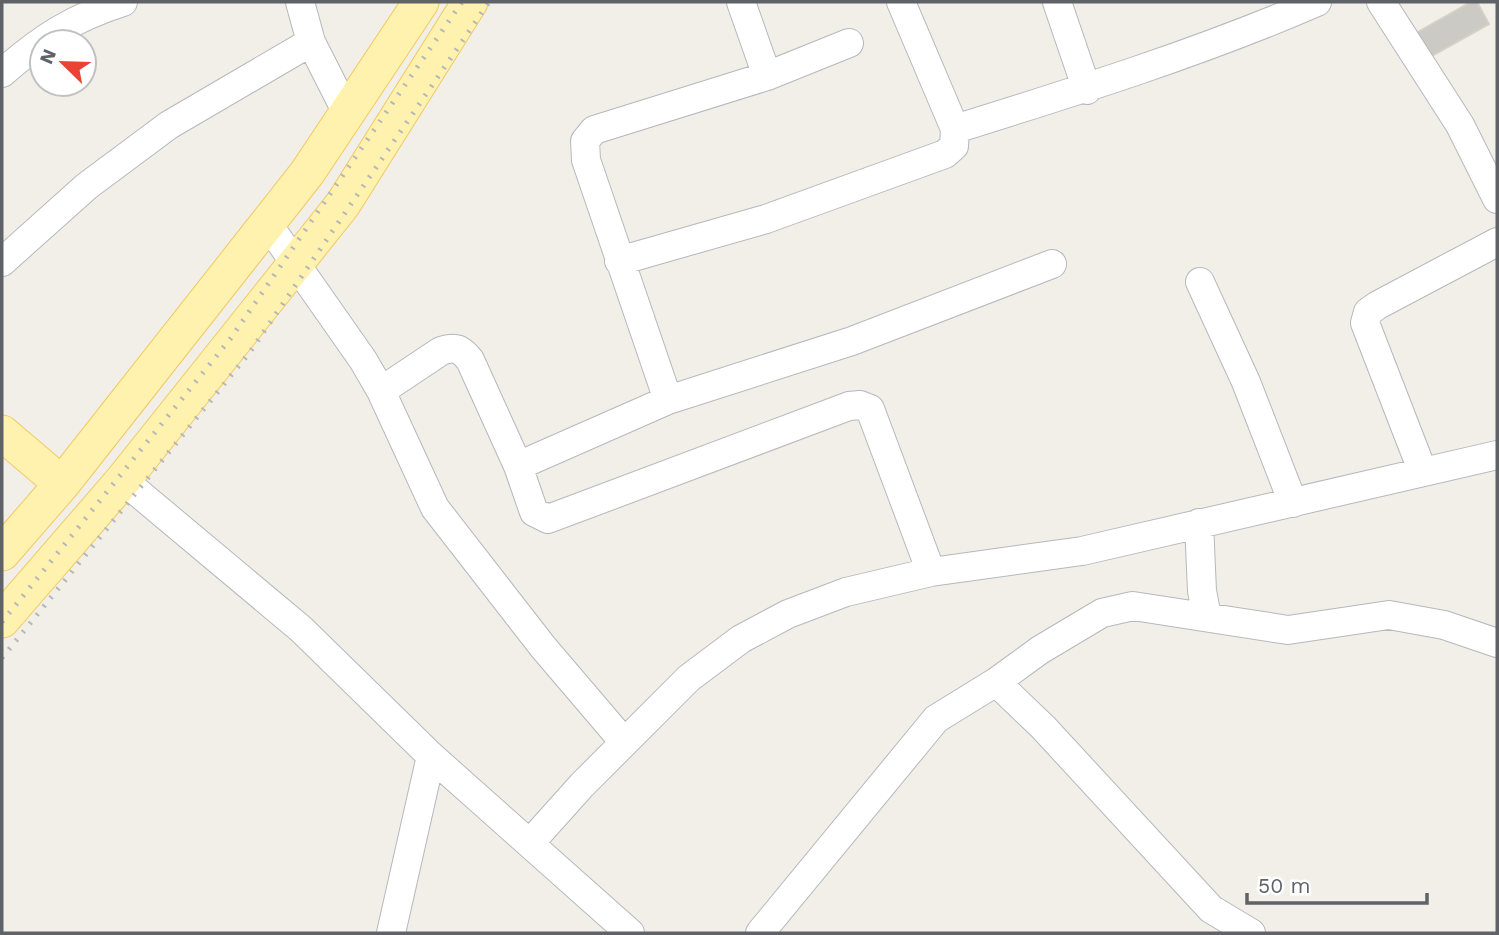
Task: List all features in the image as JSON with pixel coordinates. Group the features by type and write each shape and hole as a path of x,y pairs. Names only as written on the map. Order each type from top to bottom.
{"main road":[{"path":"6,540 62,484 307,173 421,2"},
{"path":"2,620 123,480 343,204 470,2"},
{"path":"2,433 62,484"}],"street":[{"path":"2,73 39,41 83,14 123,2"},
{"path":"300,2 311,42 347,113"},
{"path":"741,2 767,76"},
{"path":"619,261 766,219 945,154 954,146 955,129 901,2"},
{"path":"1057,2 1087,90"},
{"path":"955,129 1087,90 1261,26 1317,2"},
{"path":"1381,2 1460,125 1497,200"},
{"path":"2,261 87,186 169,125 311,42"},
{"path":"667,400 586,160 585,141 594,130 767,76 849,43"},
{"path":"267,223 363,360 381,391 435,508 543,647 624,742"},
{"path":"1422,470 1364,323 1368,312 1378,305 1497,242"},
{"path":"518,466 667,400 852,341 1052,264"},
{"path":"1200,282 1260,416 1293,503"},
{"path":"381,391 442,351 451,348 461,350 470,360 518,466 534,512 548,519 849,405 860,405 870,410 874,419 931,572"},
{"path":"530,843 624,742 689,678 741,639 788,614 846,592 931,572 1082,551 1293,503 1422,470 1497,455"},
{"path":"123,480 301,629 431,757 530,843 627,933"},
{"path":"1199,523 1202,591 1207,617"},
{"path":"760,933 936,719 996,682 1040,650 1102,613 1133,606 1288,630 1389,615 1444,625 1497,643"},
{"path":"996,682 1043,727 1210,909 1251,933"},
{"path":"391,933 431,757"}],"building":[{"path":"1471,2 1477,2 1489,24 1430,57 1416,33"}],"railway":[{"path":"2,622 231,338 462,2"},
{"path":"2,658 250,352 489,2"}]}
